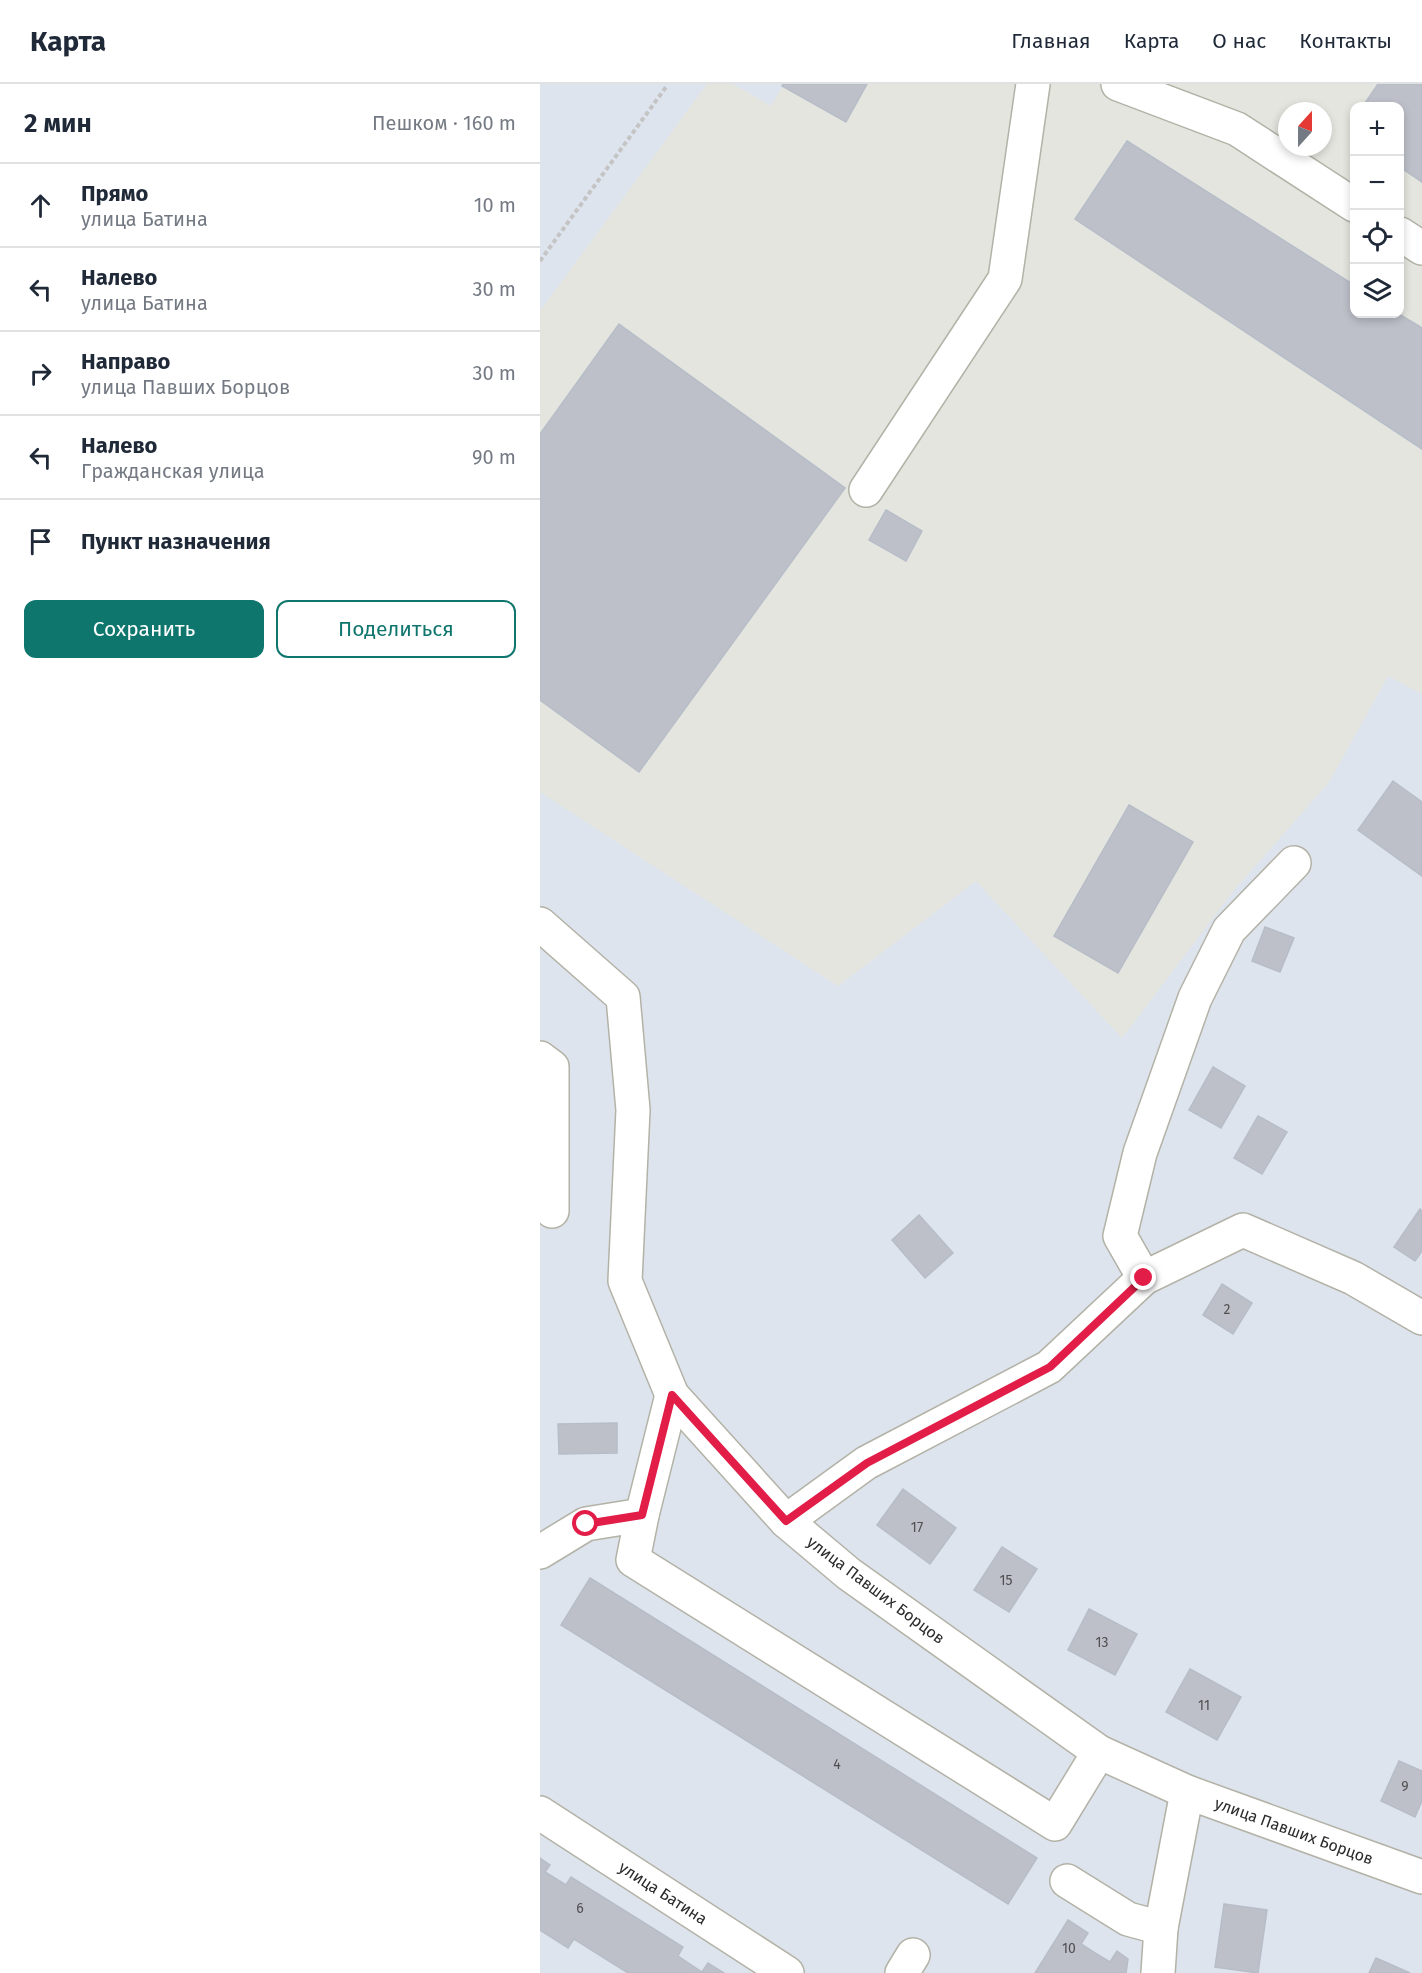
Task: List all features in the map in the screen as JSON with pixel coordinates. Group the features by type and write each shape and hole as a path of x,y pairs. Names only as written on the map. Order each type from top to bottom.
{"street":[{"path":"866,490 1005,279 1033,84"},
{"path":"1118,84 1237,129 1350,202"},
{"path":"1404,237 1422,248"},
{"path":"1144,1278 1120,1236 1140,1153 1195,998 1229,930 1294,863"},
{"name":"улица Павших Борцов","path":"540,924 623,997 633,1110 625,1281 672,1395 786,1521 849,1574 1099,1752 1187,1792 1422,1877"},
{"path":"540,1058 552,1067 552,1211"},
{"path":"786,1521 867,1463 1050,1367 1144,1278 1243,1230 1353,1278 1422,1318"},
{"path":"672,1395 633,1560 1055,1824 1099,1752"},
{"path":"540,1552 586,1524 642,1515"},
{"path":"1158,1973 1161,1928 1187,1792"},
{"name":"улица Батина","path":"540,1814 787,1973"},
{"path":"1067,1881 1128,1919 1161,1928"}],"path":[{"path":"540,261 666,87"}],"shaded area":[{"path":"707,84 733,84 771,106 784,84 1422,84 1422,694 1388,676 1329,782 1235,889 1122,1038 976,881 838,986 540,792 540,311"}],"building":[{"path":"783,84 867,84 846,122 782,86"},
{"path":"1378,84 1422,84 1422,182 1404,170 1404,102 1366,102"},
{"path":"1127,141 1350,282 1350,318 1404,317 1422,328 1422,449 1075,219"},
{"path":"619,324 845,488 639,772 540,700 540,434"},
{"path":"886,510 922,531 906,561 869,540"},
{"path":"1393,781 1422,802 1422,876 1358,830"},
{"path":"1129,805 1193,842 1118,973 1054,936"},
{"path":"1265,927 1294,938 1280,972 1252,961"},
{"path":"1213,1067 1245,1086 1221,1128 1189,1110"},
{"path":"1258,1116 1287,1132 1262,1174 1234,1158"},
{"path":"1420,1209 1422,1211 1422,1251 1415,1261 1394,1247"},
{"path":"919,1215 953,1253 925,1278 892,1240"},
{"path":"1222,1284 1252,1303 1233,1334 1203,1315"},
{"path":"617,1423 617,1453 559,1454 558,1424"},
{"path":"903,1489 956,1528 930,1564 877,1525"},
{"path":"1002,1547 1037,1569 1009,1612 974,1590"},
{"path":"590,1578 1037,1858 1008,1904 561,1625"},
{"path":"1089,1609 1137,1634 1115,1675 1068,1650"},
{"path":"1190,1669 1241,1697 1217,1740 1166,1712"},
{"path":"1399,1761 1422,1771 1422,1801 1415,1817 1381,1801"},
{"path":"540,1858 550,1865 545,1872 566,1885 571,1877 683,1947 678,1956 702,1972 708,1963 724,1973 628,1973 574,1939 568,1948 540,1930"},
{"path":"1224,1904 1267,1910 1258,1973 1215,1967"},
{"path":"1068,1920 1088,1933 1081,1944 1110,1962 1117,1951 1128,1959 1126,1973 1035,1973"},
{"path":"1376,1958 1410,1973 1369,1973"}],"route":[{"path":"586,1524 642,1515 672,1395 786,1521 867,1463 1050,1367 1144,1278"}]}
